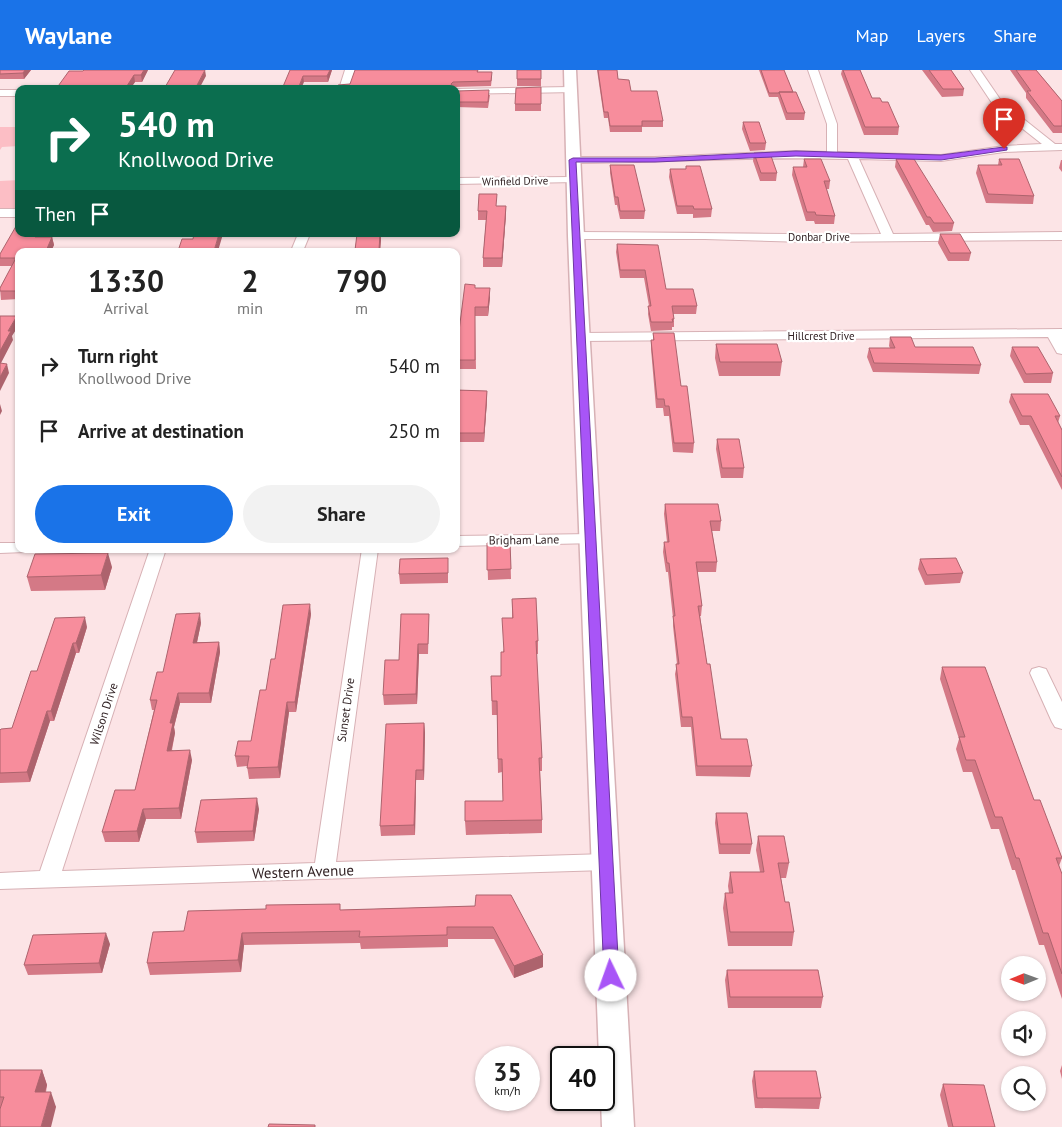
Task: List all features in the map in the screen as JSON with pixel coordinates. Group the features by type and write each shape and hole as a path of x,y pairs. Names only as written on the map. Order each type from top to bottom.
{"street":[{"path":"345,85 350,70"},
{"path":"813,70 832,124 832,154"},
{"path":"975,70 998,104 1057,147"},
{"path":"460,91 571,80 573,170 618,1127"},
{"path":"0,93 15,93"},
{"name":"Winfield Drive","path":"460,182 655,160 751,154 832,154 941,158 1004,149 1057,147"},
{"path":"852,155 888,238"},
{"path":"0,213 15,213"},
{"name":"Donbar Drive","path":"576,236 888,238 1062,236"},
{"path":"1057,333 1062,350"},
{"name":"Hillcrest Drive","path":"581,337 1057,333"},
{"name":"Brigham Lane","path":"460,541 591,539"},
{"path":"0,548 15,548"},
{"name":"Wilson Drive","path":"48,880 157,553"},
{"name":"Sunset Drive","path":"324,872 369,553"},
{"path":"1039,673 1062,722"},
{"name":"Western Avenue","path":"0,881 606,862"}],"shaded area":[{"path":"0,127 15,127 15,146 2,147 0,150"},
{"path":"15,180 15,210 0,211 0,181"}],"building":[{"path":"0,70 25,70 23,73 0,74"},
{"path":"144,70 141,75 134,75 128,85 59,85 69,71"},
{"path":"175,70 205,70 197,85 166,85"},
{"path":"290,70 330,70 327,76 303,76 300,85 284,85"},
{"path":"355,70 478,70 477,72 492,72 491,81 453,82 452,85 338,85 350,84"},
{"path":"517,70 541,70 541,79 517,79"},
{"path":"598,70 617,70 618,79 629,80 631,91 657,91 663,121 642,121 642,126 610,126 608,112 604,112"},
{"path":"761,70 784,70 793,92 769,93"},
{"path":"843,70 860,70 872,98 880,98 882,102 888,102 899,127 865,127"},
{"path":"929,70 951,70 964,89 943,89"},
{"path":"1016,70 1036,70 1062,101 1062,126 1054,126 1027,91 1031,91"},
{"path":"541,87 541,104 515,104 516,88"},
{"path":"489,90 488,102 460,102 460,91"},
{"path":"779,92 796,92 805,113 787,113"},
{"path":"743,122 759,122 766,143 750,143"},
{"path":"754,153 770,153 777,173 761,173"},
{"path":"804,159 821,159 830,181 824,181 835,216 816,215 815,212 807,212 793,167 807,167"},
{"path":"896,159 914,159 954,223 934,223 930,217 927,217"},
{"path":"999,159 1019,159 1034,196 988,194 978,165 1002,165"},
{"path":"610,165 634,165 645,211 620,211 618,197 615,197"},
{"path":"686,166 700,166 712,209 694,209 693,206 677,206 670,169 686,169"},
{"path":"479,194 497,194 496,206 506,206 502,258 483,258 487,211 478,211"},
{"path":"15,228 15,237 52,237 47,248 15,248 15,258 0,258 0,254"},
{"path":"940,234 960,234 971,253 950,253"},
{"path":"193,237 218,237 215,248 179,248 182,239 193,239"},
{"path":"357,237 380,237 379,248 355,248"},
{"path":"617,244 658,245 666,289 693,289 697,306 672,306 673,322 651,322 648,306 651,306 645,270 620,270"},
{"path":"15,260 15,291 0,291"},
{"path":"465,284 475,285 475,288 490,288 488,307 475,307 475,360 460,360 460,323"},
{"path":"0,316 15,316 8,331 11,331 0,351"},
{"path":"653,333 674,333 681,386 687,386 694,443 674,443 669,406 665,406 664,399 657,399 651,340 654,340"},
{"path":"890,337 911,337 915,347 973,347 981,365 874,363 869,348 895,348"},
{"path":"716,344 777,344 782,362 720,362"},
{"path":"1012,347 1038,347 1053,373 1026,374"},
{"path":"0,363 7,364 0,377"},
{"path":"460,390 487,391 484,433 460,433"},
{"path":"1011,394 1048,394 1060,416 1055,416 1062,430 1062,477 1031,416 1022,416"},
{"path":"717,439 739,439 744,468 722,468"},
{"path":"665,504 718,504 721,521 710,521 717,562 696,562 702,606 698,606 707,664 710,664 721,739 747,739 752,766 697,766 692,717 682,717 676,664 679,664 673,616 675,616 669,563 667,563 664,542 669,542"},
{"path":"510,542 511,569 487,570 487,543"},
{"path":"108,553 101,575 27,577 35,554"},
{"path":"448,558 448,573 399,574 400,559"},
{"path":"956,558 963,573 927,575 920,559"},
{"path":"536,598 538,641 536,641 542,758 539,758 542,820 465,821 465,801 503,801 502,759 498,759 497,701 492,701 491,676 501,676 501,652 504,652 502,618 513,618 512,599"},
{"path":"310,604 295,702 287,702 278,767 247,768 249,756 235,756 238,741 251,741 260,690 266,690 271,659 275,659 283,605"},
{"path":"200,613 193,643 219,642 209,693 178,693 170,723 173,723 167,751 190,750 179,808 143,809 137,831 102,832 115,790 135,790 157,700 150,700 157,672 163,672 176,614"},
{"path":"401,614 429,614 428,644 418,644 416,694 383,695 385,660 399,660"},
{"path":"85,617 76,643 73,643 51,711 47,711 27,772 0,773 0,730 12,728 31,671 37,671 55,618"},
{"path":"942,667 985,667 1034,800 1040,800 1062,858 1056,858 1062,874 1062,974 1048,933 1043,933 1019,858 1016,858 1002,817 995,817 975,760 966,760 959,737 965,737"},
{"path":"424,723 423,770 416,770 414,825 380,826 386,724"},
{"path":"257,798 253,831 195,832 201,800"},
{"path":"716,813 747,813 752,844 720,844"},
{"path":"758,836 784,836 789,863 778,863 785,902 789,902 794,932 730,932 725,893 733,893 730,872 764,872"},
{"path":"476,895 511,895 543,955 514,966 493,927 447,927 447,935 359,937 360,931 242,933 238,960 147,963 153,932 184,931 188,911 266,909 266,905 340,904 340,910 475,906"},
{"path":"106,933 99,963 24,965 33,935"},
{"path":"727,970 818,970 823,997 730,997"},
{"path":"0,1070 42,1070 35,1092 51,1092 41,1127 0,1127 0,1109 4,1097 0,1097"},
{"path":"754,1071 816,1071 821,1098 757,1098"},
{"path":"943,1084 984,1085 995,1127 953,1127"},
{"path":"269,1124 315,1125 315,1127 268,1127"}],"route":[{"path":"611,976 573,160 655,160 751,154 832,154 941,158 1004,149"}]}
